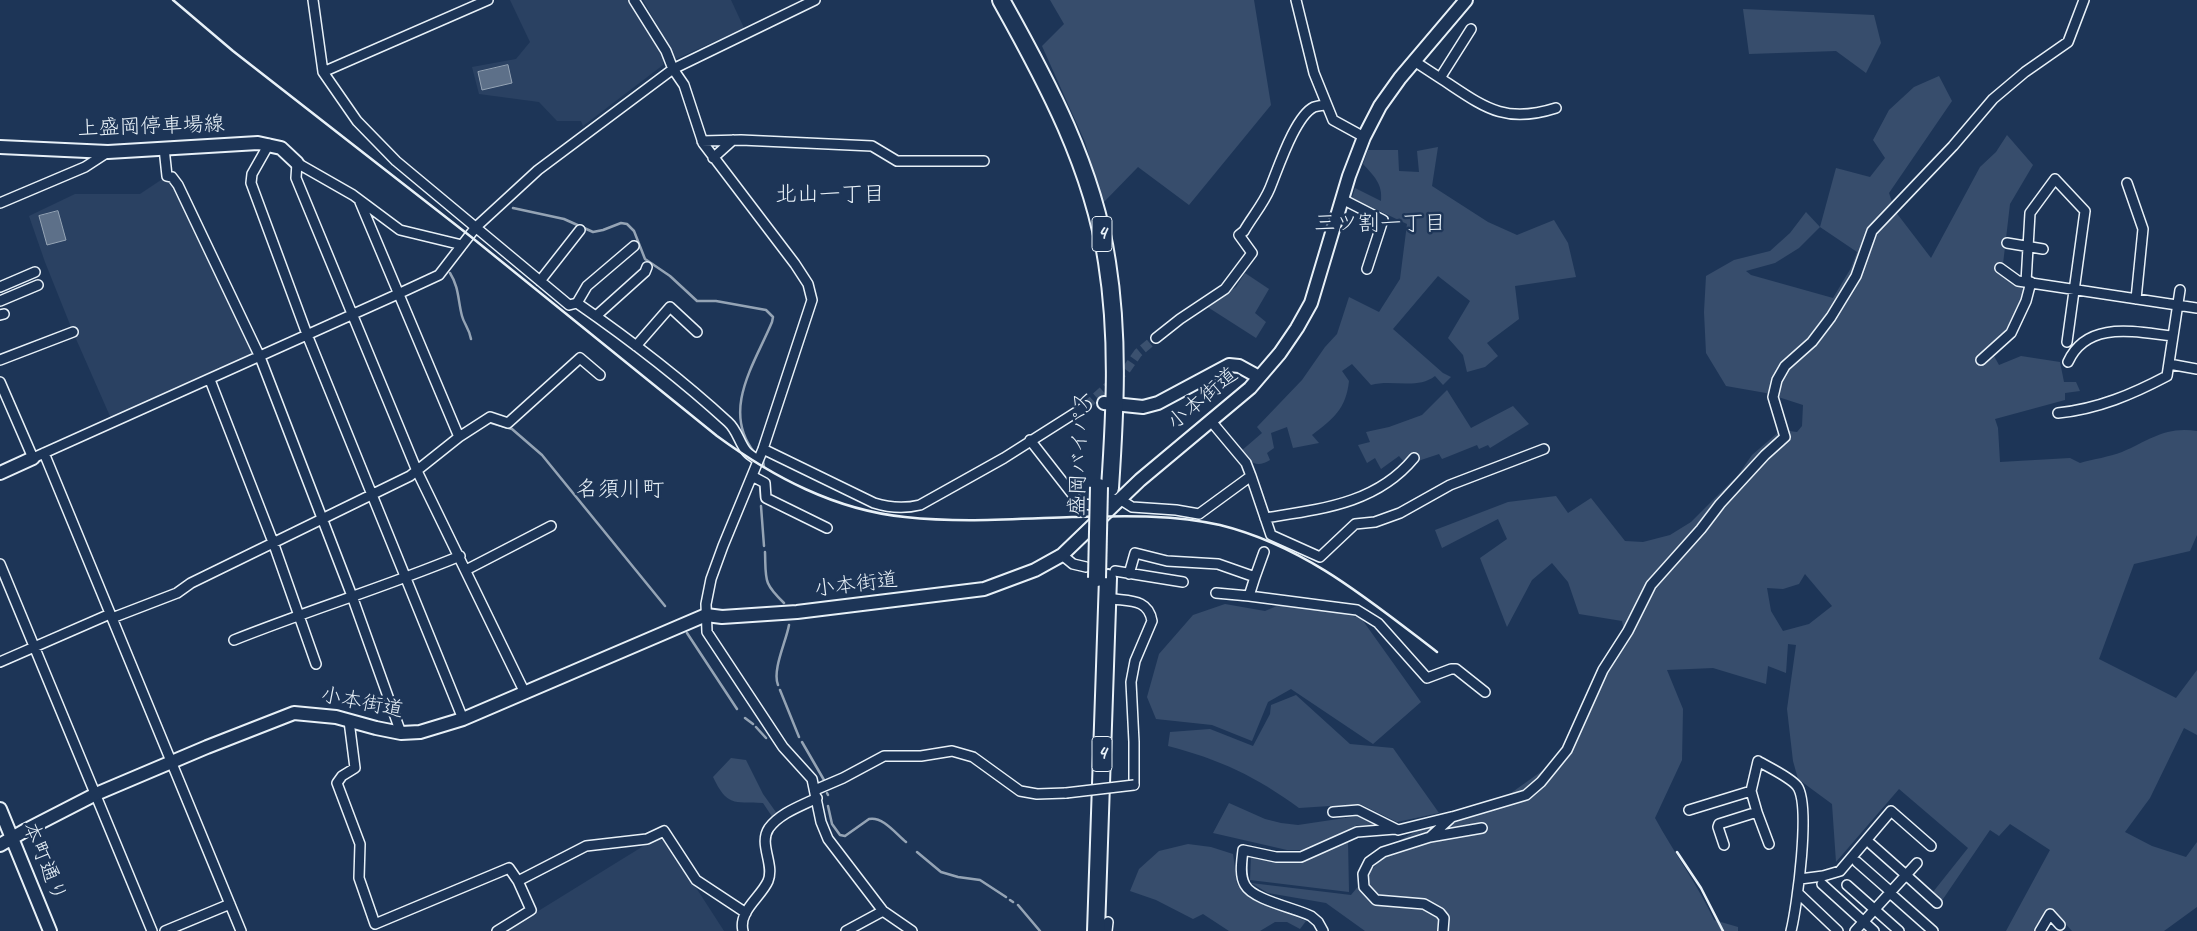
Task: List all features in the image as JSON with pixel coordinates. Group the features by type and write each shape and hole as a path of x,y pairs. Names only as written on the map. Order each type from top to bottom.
{"highway":[{"name":"盛岡バイパス","path":"992,0 1050,109 1067,149 1090,218 1100,272 1110,404"},
{"name":"盛岡バイパス","path":"1001,0 1049,86 1075,149 1096,212 1108,261 1113,311 1110,491 1102,574 1086,931"},
{"name":"盛岡バイパス","path":"1102,574 1108,598 1104,928"}],"street":[{"path":"313,0 323,72 357,122 396,161 569,305 577,303 587,286 634,246"},
{"path":"634,0 666,51 673,69 684,85 702,141 795,264 808,284 812,300 763,450 712,579 706,615 707,632 783,747 812,779 828,839 883,911 912,931"},
{"path":"0,473 308,337 353,314 439,275 476,227 538,170 673,69 815,0"},
{"path":"1296,0 1314,73 1333,120 1364,137"},
{"name":"小本街道","path":"0,845 96,794 294,713 325,715 401,733 420,732 463,719 706,615 722,617 797,612 984,589 1035,570 1062,555 1110,491 1140,480 1250,388 1297,328 1311,303 1342,199 1364,137 1380,106 1414,61 1466,0"},
{"path":"1323,931 1318,922 1311,916 1258,896 1248,890 1242,878 1243,850 1276,857 1300,857 1357,832 1395,829 1452,817 1526,795 1553,769 1567,750 1603,670 1628,631 1651,585 1701,530 1720,504 1765,455 1785,437 1773,397 1776,380 1785,366 1812,342 1831,317 1856,276 1872,231 1953,146 1993,99 2025,72 2068,42 2084,0"},
{"path":"323,72 482,1"},
{"path":"1440,78 1471,28"},
{"path":"1414,61 1493,110 1509,115 1542,112 1556,108"},
{"path":"1156,338 1225,289 1240,271 1252,253 1239,235 1244,231 1267,195 1281,156 1297,129 1310,110 1326,105"},
{"path":"702,141 733,140 872,146 898,161 984,162"},
{"path":"713,158 733,140"},
{"name":"上盛岡停車場線","path":"0,148 108,152 258,143 269,144"},
{"path":"462,245 400,230 360,202 354,195 297,163 281,148 269,144 252,174 251,183 308,337 463,719"},
{"path":"164,148 167,176 172,177 178,185 260,357 352,596 401,733"},
{"path":"0,203 85,167 108,152"},
{"path":"297,163 296,178 417,471 525,692"},
{"path":"1981,360 2010,333 2026,301 2030,213 2055,179 2085,211 2067,342"},
{"path":"2127,183 2144,229 2136,299"},
{"path":"1342,199 1383,220 1367,269"},
{"path":"360,202 459,437"},
{"path":"540,281 580,230"},
{"path":"2007,243 2043,249"},
{"path":"596,316 645,272 647,267"},
{"path":"2000,268 2018,281 2197,308"},
{"path":"0,287 35,272"},
{"path":"0,301 38,285"},
{"path":"2058,413 2092,407 2144,388 2167,376 2180,290"},
{"path":"577,303 636,346 732,425 746,451 758,460"},
{"path":"636,346 670,307 697,332"},
{"path":"2068,362 2073,349 2092,336 2118,331 2172,336"},
{"path":"0,360 73,332"},
{"path":"0,662 111,616 177,593 191,583 417,471 459,437 490,416 508,423 580,358 600,374"},
{"path":"2169,364 2197,369"},
{"path":"1110,404 1143,408 1158,403 1229,365 1239,366 1259,378"},
{"path":"210,380 273,542 316,664"},
{"path":"0,382 39,456 111,616 241,931"},
{"path":"763,450 874,503 901,508 920,504 988,468 1086,406"},
{"path":"1210,420 1246,463 1271,535 1320,557 1355,524 1375,522 1400,513 1450,485 1544,448"},
{"path":"1030,440 1080,504 1095,505 1111,499 1110,491"},
{"path":"1266,518 1330,508 1354,500 1395,479 1414,458"},
{"path":"752,476 765,484 766,498 827,528"},
{"path":"1110,491 1132,507 1176,510 1198,514 1251,476"},
{"path":"466,570 551,526"},
{"path":"1250,596 1264,552"},
{"path":"1129,574 1135,553 1167,561 1218,564 1255,577"},
{"path":"1062,555 1073,564 1102,574 1129,574 1183,582"},
{"path":"234,640 406,578 460,556"},
{"path":"0,564 152,931"},
{"path":"1216,593 1357,610 1378,623 1427,678 1451,669 1456,670 1485,692"},
{"path":"744,931 742,921 770,876 765,842 768,830 781,816 843,778 884,756 921,756 952,751 973,756 1020,791 1036,794 1066,793 1134,785 1131,682 1135,661 1152,621 1149,609 1140,603 1108,598"},
{"path":"350,721 355,768 342,776 337,783 360,844 359,878 375,924 508,868 518,881 531,910 497,931"},
{"path":"1768,844 1751,791 1758,761 1796,785 1801,794 1802,833 1799,894 1791,931"},
{"path":"1690,810 1751,791"},
{"name":"本町通り","path":"0,809 50,931"},
{"path":"1333,812 1358,810 1395,829"},
{"path":"1800,879 1838,872 1891,811 1931,847"},
{"path":"1724,845 1718,827 1719,824 1757,812"},
{"path":"1430,837 1452,817"},
{"path":"1443,931 1444,918 1433,908 1424,904 1376,900 1367,892 1363,881 1366,868 1374,857 1392,848 1430,837 1482,828"},
{"path":"518,881 586,846 648,839 664,830 696,880 746,913"},
{"path":"1871,844 1938,903"},
{"path":"1857,862 1933,931"},
{"path":"1856,931 1917,863"},
{"path":"1822,884 1874,931"},
{"path":"1847,885 1899,931"},
{"path":"1799,894 1838,931"},
{"path":"165,931 230,904"},
{"path":"846,931 883,911"},
{"path":"2040,931 2050,914 2060,926"}],"shaded area":[{"path":"510,0 629,0 663,58 663,65 583,126 581,121 557,121 539,102 479,94 472,67 516,59 530,42"},
{"path":"643,0 731,0 744,28 676,59"},
{"path":"1050,0 1254,0 1271,105 1189,205 1138,167 1103,203 1085,142 1042,46 1064,24"},
{"path":"1743,9 1874,15 1881,43 1866,73 1836,51 1749,54"},
{"path":"508,65 512,83 482,90 478,72"},
{"path":"1939,76 1952,101 1889,193 1895,211 1931,258 1980,167 1996,152 2007,135 2033,165 2010,204 2003,264 1997,270 2025,290 2012,321 1995,342 1978,358 1985,364 1994,356 1999,365 2021,356 2060,362 2064,382 2076,382 2080,391 2065,393 2065,400 1995,419 1998,428 2000,462 2070,458 2080,463 2122,452 2167,432 2176,430 2197,431 2197,535 2190,551 2134,564 2099,659 2176,698 2197,670 2197,735 2184,728 2150,798 2125,832 2152,846 2186,857 2197,842 2197,907 2164,931 2072,931 2051,908 2036,931 2006,931 2050,850 2010,824 1999,836 1990,830 1941,902 1933,892 1968,848 1899,789 1836,862 1832,804 1798,779 1793,761 1787,709 1796,645 1788,644 1786,673 1768,666 1766,684 1713,668 1667,670 1683,709 1682,760 1655,818 1701,894 1714,920 1738,927 1738,931 1365,931 1326,903 1268,893 1251,883 1351,895 1393,844 1444,816 1504,798 1549,766 1558,756 1595,676 1624,631 1622,621 1579,614 1568,582 1552,563 1532,580 1507,627 1480,558 1507,539 1498,519 1442,548 1435,530 1508,502 1556,496 1568,513 1591,498 1625,541 1643,542 1670,535 1691,522 1738,475 1752,455 1781,430 1797,432 1802,426 1803,405 1766,393 1726,386 1706,353 1704,312 1706,276 1734,260 1770,251 1790,233 1806,212 1820,227 1836,168 1870,177 1885,158 1873,140 1889,110 1914,87","holes":["1820,227 1857,252 1851,268 1833,298 1751,275 1746,271 1775,263 1799,248","1805,574 1832,606 1809,624 1783,631 1771,611 1767,588 1783,589 1799,584"]},
{"path":"1438,147 1432,186 1488,222 1517,235 1554,220 1568,243 1576,277 1515,286 1519,319 1487,343 1498,356 1485,367 1467,372 1463,355 1448,338 1470,301 1438,276 1393,329 1443,373 1451,377 1443,385 1435,376 1420,382 1379,383 1371,385 1352,364 1342,371 1349,381 1342,406 1326,424 1312,435 1319,443 1293,448 1287,427 1271,433 1274,448 1267,453 1270,460 1261,464 1250,461 1240,452 1262,433 1257,427 1302,380 1325,347 1337,334 1349,297 1379,312 1400,279 1407,224 1352,198 1355,188 1381,201 1379,185 1363,164 1368,150 1398,150 1399,171 1419,172 1417,151"},
{"path":"167,176 172,177 260,357 113,423 73,332 29,216 75,194 140,194"},
{"path":"58,211 66,240 47,245 39,216"},
{"path":"1245,273 1269,289 1255,313 1266,322 1256,338 1206,306 1236,287"},
{"path":"1447,390 1471,428 1513,406 1529,424 1490,448 1488,445 1479,449 1477,445 1442,459 1439,454 1418,461 1413,453 1405,463 1399,456 1381,469 1375,458 1367,463 1358,445 1370,442 1366,432 1389,427 1422,415"},
{"path":"1284,603 1361,618 1421,702 1373,744 1291,689 1268,702 1252,741 1212,725 1156,719 1147,697 1159,654 1193,615 1225,604 1265,611"},
{"path":"1296,695 1350,744 1393,748 1439,813 1397,822 1360,804 1299,808 1268,787 1237,770 1187,751 1168,746 1170,732 1210,729 1253,746 1270,714 1271,705"},
{"path":"731,758 746,760 763,794 778,815 773,818 763,803 732,801 722,793 713,777"},
{"path":"1229,803 1265,819 1281,823 1298,825 1358,816 1376,825 1357,825 1306,850 1287,850 1213,833"},
{"path":"658,837 664,838 724,931 506,931"},
{"path":"1348,841 1349,892 1250,880 1251,855 1280,861"},
{"path":"1188,844 1211,847 1233,854 1237,884 1250,898 1306,921 1300,929 1287,922 1275,922 1260,931 1229,931 1203,914 1193,919 1156,900 1130,891 1139,869 1159,851"}],"waterway":[{"path":"513,208 564,219 593,232 621,223 627,224 634,231 645,259 670,276 697,301 716,301 766,310 773,317 750,370 741,403 740,420 745,436 754,452"},
{"path":"450,273 458,294 462,316 471,339"},
{"path":"488,422 512,429 542,455 665,606"},
{"path":"763,461 764,467"},
{"path":"760,486 761,498"},
{"path":"761,506 764,546"},
{"path":"765,552 767,580 772,591 784,603"},
{"path":"778,685 778,664 789,625"},
{"path":"687,633 737,709"},
{"path":"780,690 799,737"},
{"path":"745,718 753,724"},
{"path":"756,727 766,738"},
{"path":"802,742 824,780"},
{"path":"828,806 832,824 840,835 845,836 869,819 874,819 889,826 906,842"},
{"path":"917,852 941,872 980,880 1006,897"},
{"path":"1018,905 1040,931"}],"tunnel":[{"path":"1086,406 1126,370 1138,353 1156,338"}],"railway":[{"path":"173,0 233,51 470,236 717,436 783,478 830,499 854,507 905,517 967,520 1146,516 1202,521 1220,525 1251,534 1280,546 1308,561 1361,595 1437,652"},
{"path":"1677,852 1701,888 1723,931"}],"district":[{"name":"北山一丁目","path":"830,195"},
{"name":"三ツ割一丁目","path":"1380,224"},
{"name":"名須川町","path":"620,490"}]}
